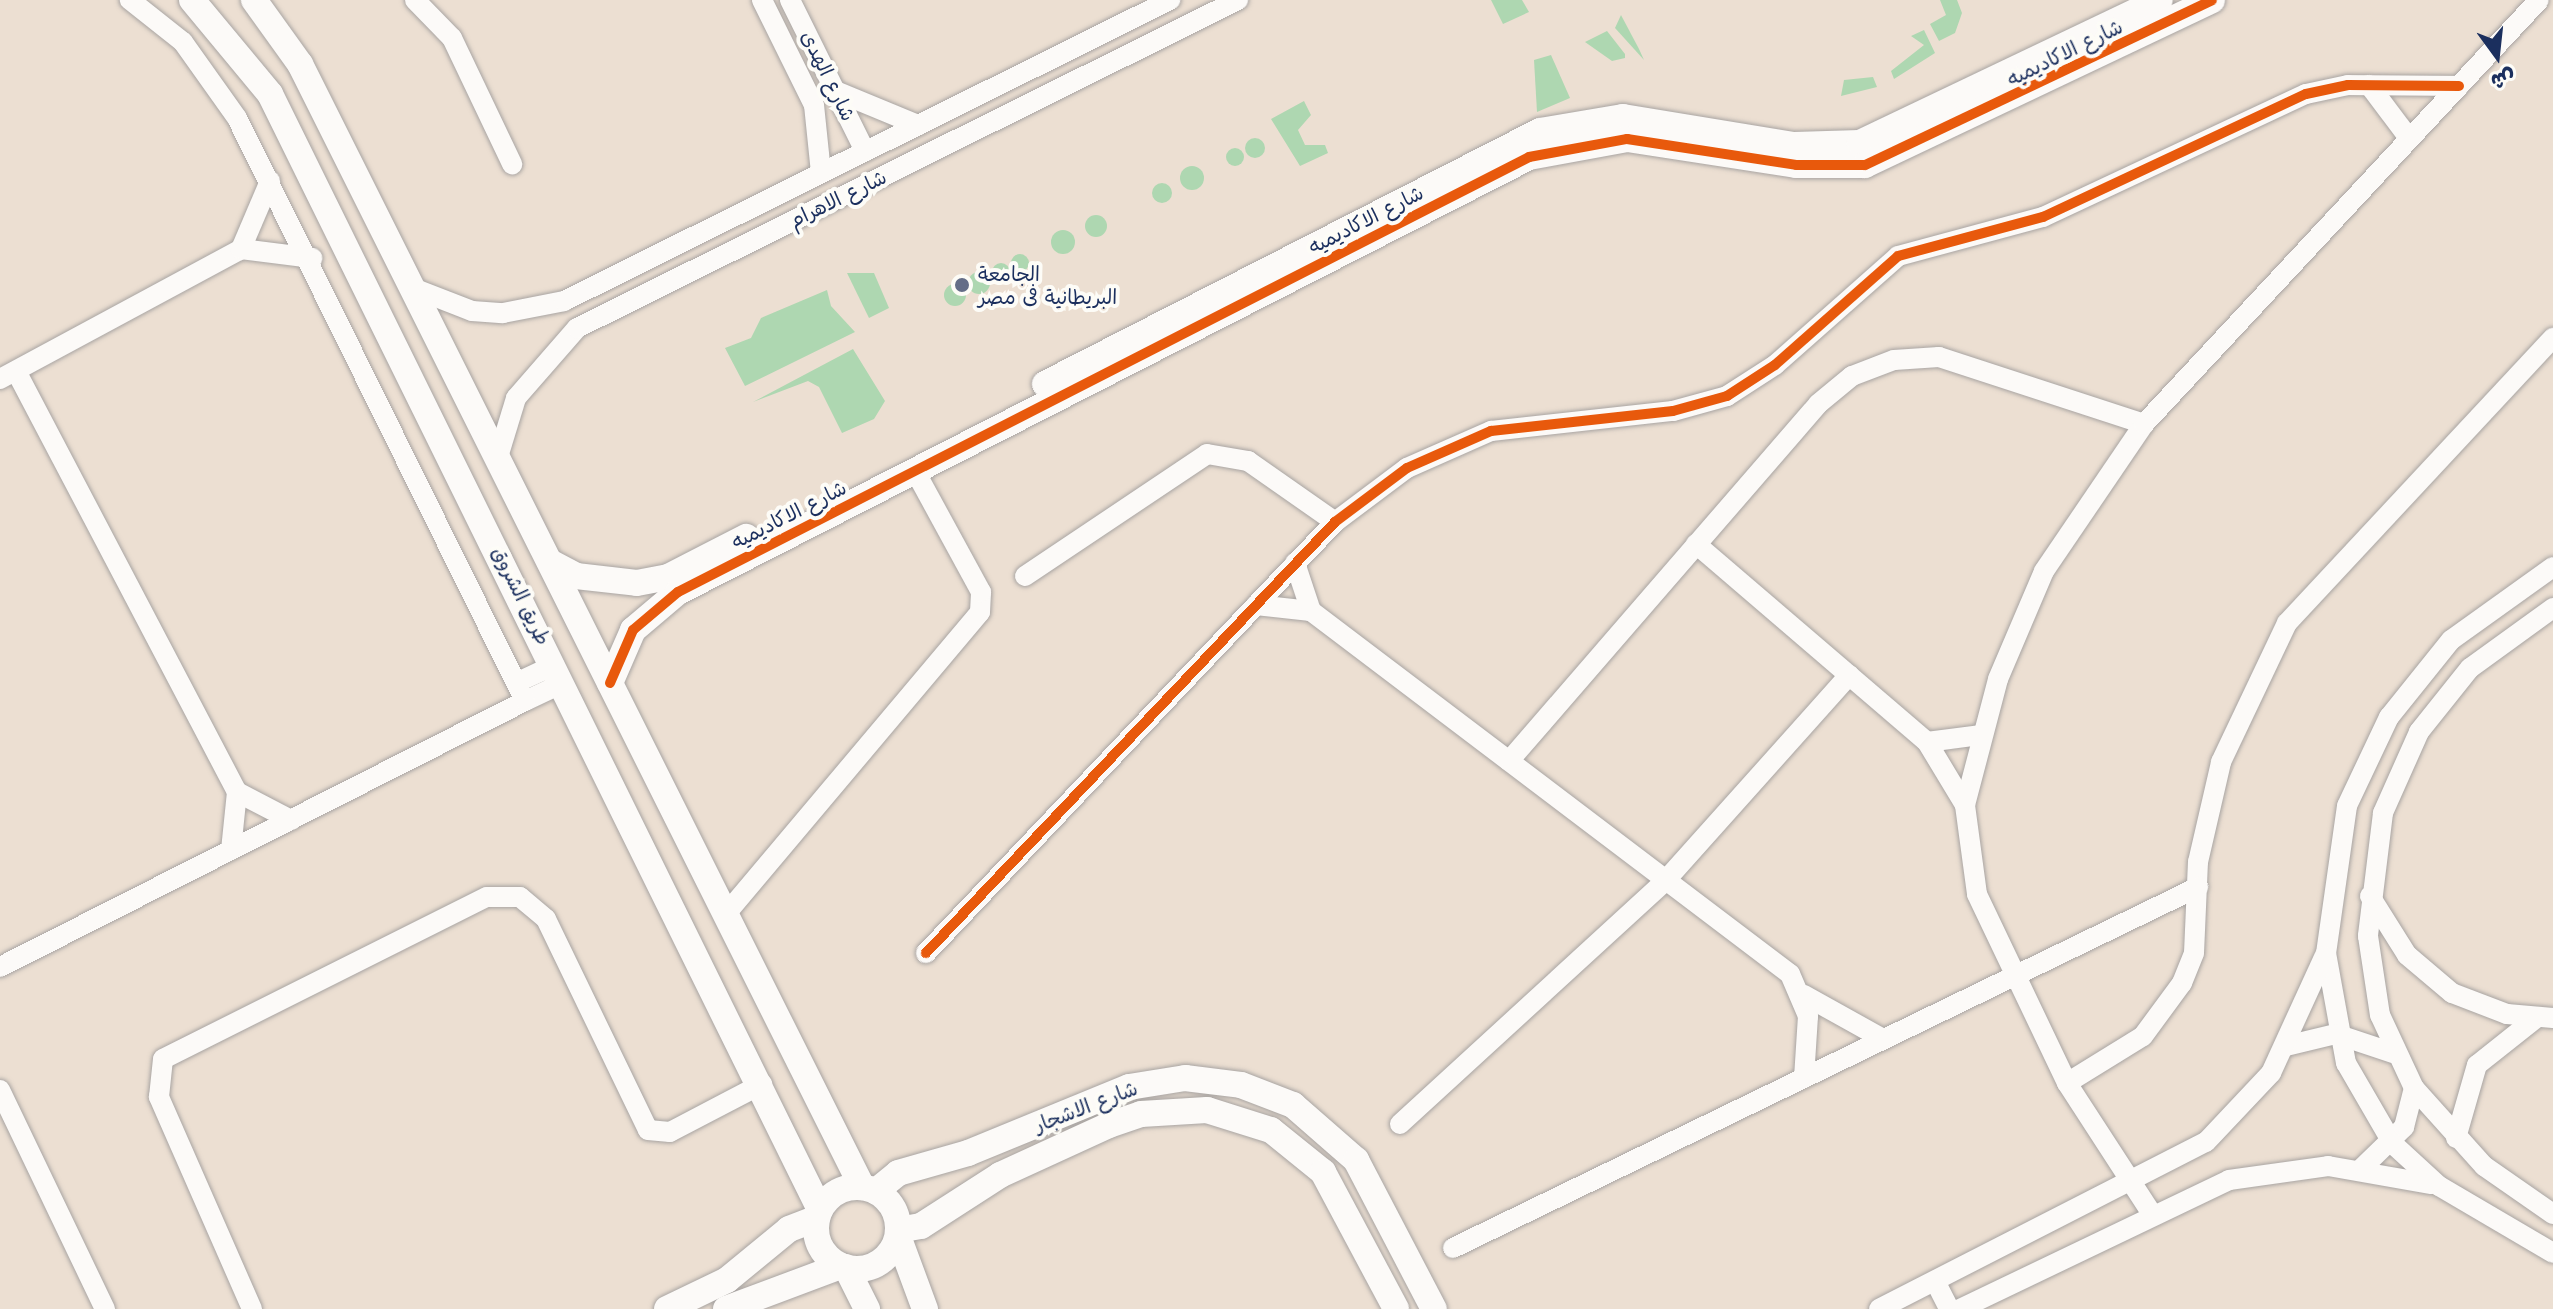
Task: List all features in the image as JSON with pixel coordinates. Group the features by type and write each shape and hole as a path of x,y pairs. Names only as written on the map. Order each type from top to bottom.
{"street":[{"path":"130,0 203,66 270,181 312,258 522,692"},
{"name":"طريق الشروق","path":"192,0 270,94 762,1084 819,1214"},
{"name":"طريق الشروق","path":"254,0 300,64 725,915 869,1189"},
{"name":"شارع الهدى","path":"762,0 814,105 821,173"},
{"name":"شارع الهدى","path":"790,0 865,151"},
{"path":"1132,20 1147,0"},
{"name":"شارع الاهرام","path":"413,288 472,311 503,313 564,301 1170,0"},
{"name":"شارع الاهرام","path":"498,457 524,385 577,328 1238,0"},
{"name":"شارع الاكاديميه","path":"2074,56 2160,0"},
{"name":"شارع الاكاديميه","path":"550,562 606,583 668,577 983,426 1471,176 1540,131 1602,118 1805,146 1860,143 2212,0"},
{"path":"2152,1214 2067,1083 1977,894 1965,805 1980,735 2044,571 2144,424 2539,0"},
{"path":"426,2 452,38 512,164"},
{"path":"926,953 1335,522 1407,468 1491,431 1673,411 1727,396 1775,365 1898,256 2043,217 2291,100 2369,85 2459,86"},
{"path":"2369,85 2409,138"},
{"path":"835,90 874,113 918,125"},
{"path":"241,249 270,181"},
{"path":"324,201 360,182"},
{"path":"291,820 237,792 8,375 241,249 312,258"},
{"path":"564,301 577,328"},
{"path":"2067,1083 2117,1056 2165,1011 2194,953 2198,887 2221,762 2287,623 2553,338"},
{"path":"1509,761 1834,388 1894,360 1961,362 2144,424"},
{"name":"شارع الاكاديميه","path":"610,683 626,642 653,608 915,471 983,426"},
{"path":"1025,576 1207,454 1248,461 1335,522"},
{"path":"725,915 980,612 981,592 915,471"},
{"path":"488,531 525,513"},
{"path":"1696,544 1927,742 1965,805"},
{"path":"1295,563 1311,611"},
{"path":"1879,1309 1918,1300 1935,1281 2131,1183 2230,1122 2286,1046 2326,953 2347,806 2389,717 2451,640 2553,567"},
{"path":"1256,605 1311,611 1780,966 1804,995 1883,1039"},
{"path":"2553,608 2470,668 2419,732 2383,813 2370,896 2371,976 2393,1053 2414,1088 2456,1138 2553,1214"},
{"path":"0,967 291,820 559,674"},
{"path":"1400,1124 1666,880 1849,675"},
{"path":"1927,742 1980,735"},
{"path":"231,850 237,792"},
{"path":"1453,1248 2198,887"},
{"path":"2370,896 2428,976 2478,1006 2544,1018"},
{"path":"252,1309 159,1097 163,1059 487,897 520,897 546,919 648,1130 663,1135 762,1084"},
{"path":"2326,953 2336,1034 2358,1092 2393,1144 2439,1186 2553,1253"},
{"path":"1804,995 1804,1078"},
{"path":"2456,1138 2477,1065 2544,1018"},
{"path":"2286,1046 2336,1034 2393,1053"},
{"name":"شارع الاشجار","path":"869,1189 898,1173 968,1153 1129,1087 1185,1078 1241,1085 1293,1105 1356,1160 1434,1309"},
{"path":"2362,1168 2393,1144 2414,1088"},
{"path":"0,1090 9,1132 105,1309"},
{"name":"شارع الاشجار","path":"898,1233 921,1226 1000,1175 1097,1130 1141,1114 1207,1110 1271,1130 1323,1172 1396,1309"},
{"path":"1960,1309 2152,1214 2262,1172 2362,1168 2439,1186"},
{"path":"731,1297 789,1229 819,1214 837,1191 869,1189 893,1207 898,1233 925,1309"},
{"path":"819,1214 818,1241 844,1266 867,1309"},
{"path":"667,1309 731,1297 844,1266 878,1263 898,1233"},
{"path":"1935,1281 1949,1309"},
{"path":"1998,1309 2005,1286"}],"green space":[{"path":"1491,0 1522,0 1529,12 1503,24"},
{"path":"1940,0 1957,0 1962,13 1955,33 1939,41 1930,24 1946,15"},
{"path":"1621,15 1639,49 1644,60 1615,28"},
{"path":"1924,30 1935,53 1894,79 1891,71 1924,45 1911,36"},
{"path":"1607,31 1625,58 1612,61 1585,42"},
{"path":"1551,55 1570,98 1537,112 1534,60"},
{"path":"1873,77 1877,87 1841,96 1844,80"},
{"path":"1304,101 1311,115 1298,130 1305,145 1325,145 1328,153 1300,166 1271,119"},
{"path":"1255,138 1262,141 1265,148 1262,155 1255,158 1248,155 1245,148 1248,141"},
{"path":"1235,148 1244,157 1235,166 1226,157"},
{"path":"1192,166 1200,170 1204,178 1200,186 1192,190 1184,186 1180,178 1184,170"},
{"path":"1158,183 1166,183 1172,193 1166,203 1158,203 1152,197 1152,189"},
{"path":"1096,215 1104,218 1107,226 1104,234 1096,237 1088,234 1085,226 1088,218"},
{"path":"1063,230 1071,234 1075,242 1071,250 1063,254 1055,250 1051,242 1055,234"},
{"path":"1020,254 1029,263 1020,272 1011,263"},
{"path":"997,263 1005,263 1010,272 1008,279 997,281 992,276 992,268"},
{"path":"979,272 987,275 990,283 987,291 979,294 971,291 968,283 971,275"},
{"path":"847,273 874,273 889,308 869,318"},
{"path":"955,284 963,287 966,295 963,303 955,306 947,303 944,295 947,287"},
{"path":"827,290 831,306 855,332 745,386 725,348 751,338 761,318"},
{"path":"853,349 885,401 874,419 842,433 819,387 808,381 753,402"}],"cycle path":[{"path":"610,683 633,630 678,592 1529,157 1627,139 1796,165 1865,165 2212,0"},
{"path":"926,953 1335,522 1407,468 1491,431 1673,411 1727,396 1775,365 1898,256 2043,217 2306,94 2348,85 2459,86"}],"place":[{"name":"الجامعة البريطانية فى مصر","path":"962,285"}]}
